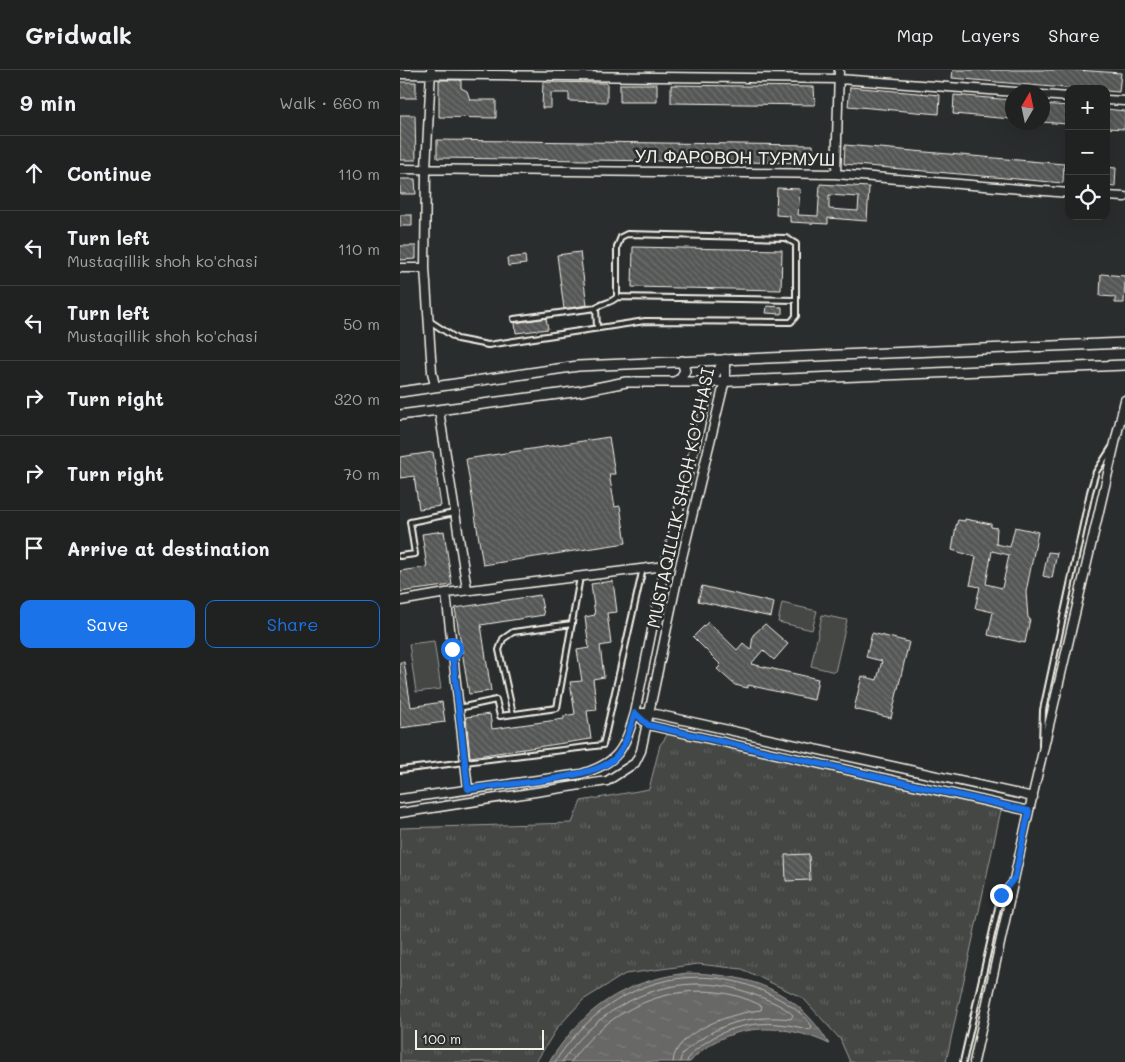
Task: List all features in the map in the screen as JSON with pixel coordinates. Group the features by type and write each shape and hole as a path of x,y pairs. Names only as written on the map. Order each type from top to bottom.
{"street":[{"path":"836,174 839,70"},
{"path":"431,72 426,169 425,268 432,372 435,386"},
{"path":"400,74 431,72 839,79 1005,91"},
{"path":"1050,96 1065,97"},
{"path":"1110,100 1125,101"},
{"name":"УЛ ФАРОВОН ТУРМУШ","path":"400,169 836,174 1065,193"},
{"path":"1110,196 1125,197"},
{"path":"400,268 425,268"},
{"path":"400,392 578,366 725,358 1125,343"},
{"name":"MUSTAQILLIK SHOH KO'CHASI","path":"400,813 607,781 635,764 641,751 651,713 680,566 725,380 725,358"},
{"name":"MUSTAQILLIK SHOH KO'CHASI","path":"400,799 581,774 602,768 615,758 628,736 635,713 665,566 711,382 725,358"},
{"path":"674,382 680,379 685,371 682,361"},
{"path":"400,416 581,391 626,382 711,382 1125,365"},
{"path":"974,1062 1029,811 1125,400"},
{"path":"439,410 457,513 467,589"},
{"path":"400,601 467,589 665,566"},
{"path":"446,593 468,789"},
{"path":"635,713 651,713 1033,797"},
{"path":"635,713 648,725 1029,811"}],"lane":[{"path":"428,320 457,338 488,345 646,321 791,322 796,316 797,249 792,239 627,234 618,241 617,297 612,302 602,304 596,308 514,319"},
{"path":"617,297 796,300"},
{"path":"596,308 597,327"},
{"path":"1042,758 1040,728 1042,710 1090,492 1096,472 1116,441"},
{"path":"400,556 415,554 410,522 457,513"},
{"path":"400,770 465,760 603,745 643,568"},
{"path":"459,708 496,700 500,716 558,708 581,576"},
{"path":"513,714 499,650 503,639 513,632 572,624"},
{"path":"963,1062 1001,895 1015,877"}],"green space":[{"path":"782,603 817,611 812,630 778,622"},
{"path":"822,615 847,620 835,672 811,666"},
{"path":"434,641 441,689 416,692 409,644"},
{"path":"668,734 1001,810 946,1062 850,1062 840,1039 803,998 742,969 698,964 625,974 583,1000 557,1028 536,1062 400,1062 400,828 572,823 581,801 649,789 660,745"},
{"path":"493,791 494,795 445,801 445,798"}],"water":[{"path":"687,973 730,977 750,981 769,988 802,1010 816,1025 829,1044 793,1032 775,1029 756,1029 738,1032 721,1039 704,1049 690,1062 549,1062 576,1026 607,1000 624,990 643,983"}],"building":[{"path":"953,70 1076,70 1121,73 1119,92 1110,91 1110,85 1065,85 1065,88 1050,87 1050,85 952,78"},
{"path":"439,80 461,80 461,88 467,91 470,100 496,100 496,118 439,117"},
{"path":"400,82 416,82 416,98 400,98"},
{"path":"543,82 607,83 607,102 569,101 569,93 551,93 551,108 542,108"},
{"path":"620,84 657,84 657,102 620,102"},
{"path":"671,85 814,87 815,105 671,103"},
{"path":"850,87 940,95 939,114 848,106"},
{"path":"954,95 1005,99 1005,118 953,114"},
{"path":"1050,105 1065,106 1065,124 1050,123"},
{"path":"1110,109 1125,111 1125,129 1110,128"},
{"path":"400,115 415,115 416,160 400,160"},
{"path":"437,140 813,145 814,163 437,158"},
{"path":"845,145 1064,164 1063,183 844,164"},
{"path":"1110,167 1116,168 1115,187 1110,186"},
{"path":"400,179 415,179 416,194 400,194"},
{"path":"820,184 869,187 867,221 828,218 828,224 790,222 790,216 776,215 777,188 800,189 798,215 818,216","holes":["829,195 859,197 858,211 829,209"]},
{"path":"400,215 412,215 412,226 400,226"},
{"path":"400,246 416,246 416,259 400,260"},
{"path":"633,247 782,250 781,290 632,287"},
{"path":"580,252 587,305 564,309 557,255"},
{"path":"525,256 526,264 508,266 507,258"},
{"path":"1101,274 1125,276 1124,303 1115,303 1115,297 1100,296"},
{"path":"767,306 782,307 782,314 766,313"},
{"path":"546,318 548,329 516,333 515,323"},
{"path":"609,437 615,474 609,474 615,507 620,506 626,543 483,565 466,459"},
{"path":"433,452 441,506 419,509 414,476 400,478 400,457"},
{"path":"965,519 991,524 991,527 997,528 996,544 1010,547 1015,527 1038,532 1026,592 1028,618 1030,619 1025,643 988,635 993,612 975,608 980,587 970,585 976,557 952,550 958,520 965,521","holes":["992,551 1009,555 1002,588 986,584"]},
{"path":"444,531 452,585 400,592 400,571 427,567 422,534"},
{"path":"1048,552 1057,553 1052,578 1043,576"},
{"path":"613,581 617,612 607,613 611,644 600,646 604,677 593,679 597,710 587,711 591,739 470,757 466,717 490,714 492,729 564,719 564,716 575,714 570,682 582,681 577,650 589,648 585,617 595,615 591,584"},
{"path":"702,586 774,603 771,617 698,601"},
{"path":"540,595 544,615 481,625 491,691 469,694 455,608"},
{"path":"708,622 737,650 743,643 751,650 753,635 765,624 788,644 774,660 763,650 751,664 818,679 814,700 748,685 748,688 735,685 717,669 721,665 693,637"},
{"path":"872,633 909,642 891,718 854,709 862,676 877,680 882,661 866,657"},
{"path":"400,662 404,662 411,707 442,702 445,722 400,728"},
{"path":"809,854 810,880 786,881 785,855"}],"route":[{"path":"452,649 468,789 581,774 602,768 615,758 628,736 635,713 648,725 1029,811 1015,877 1001,895"}]}
